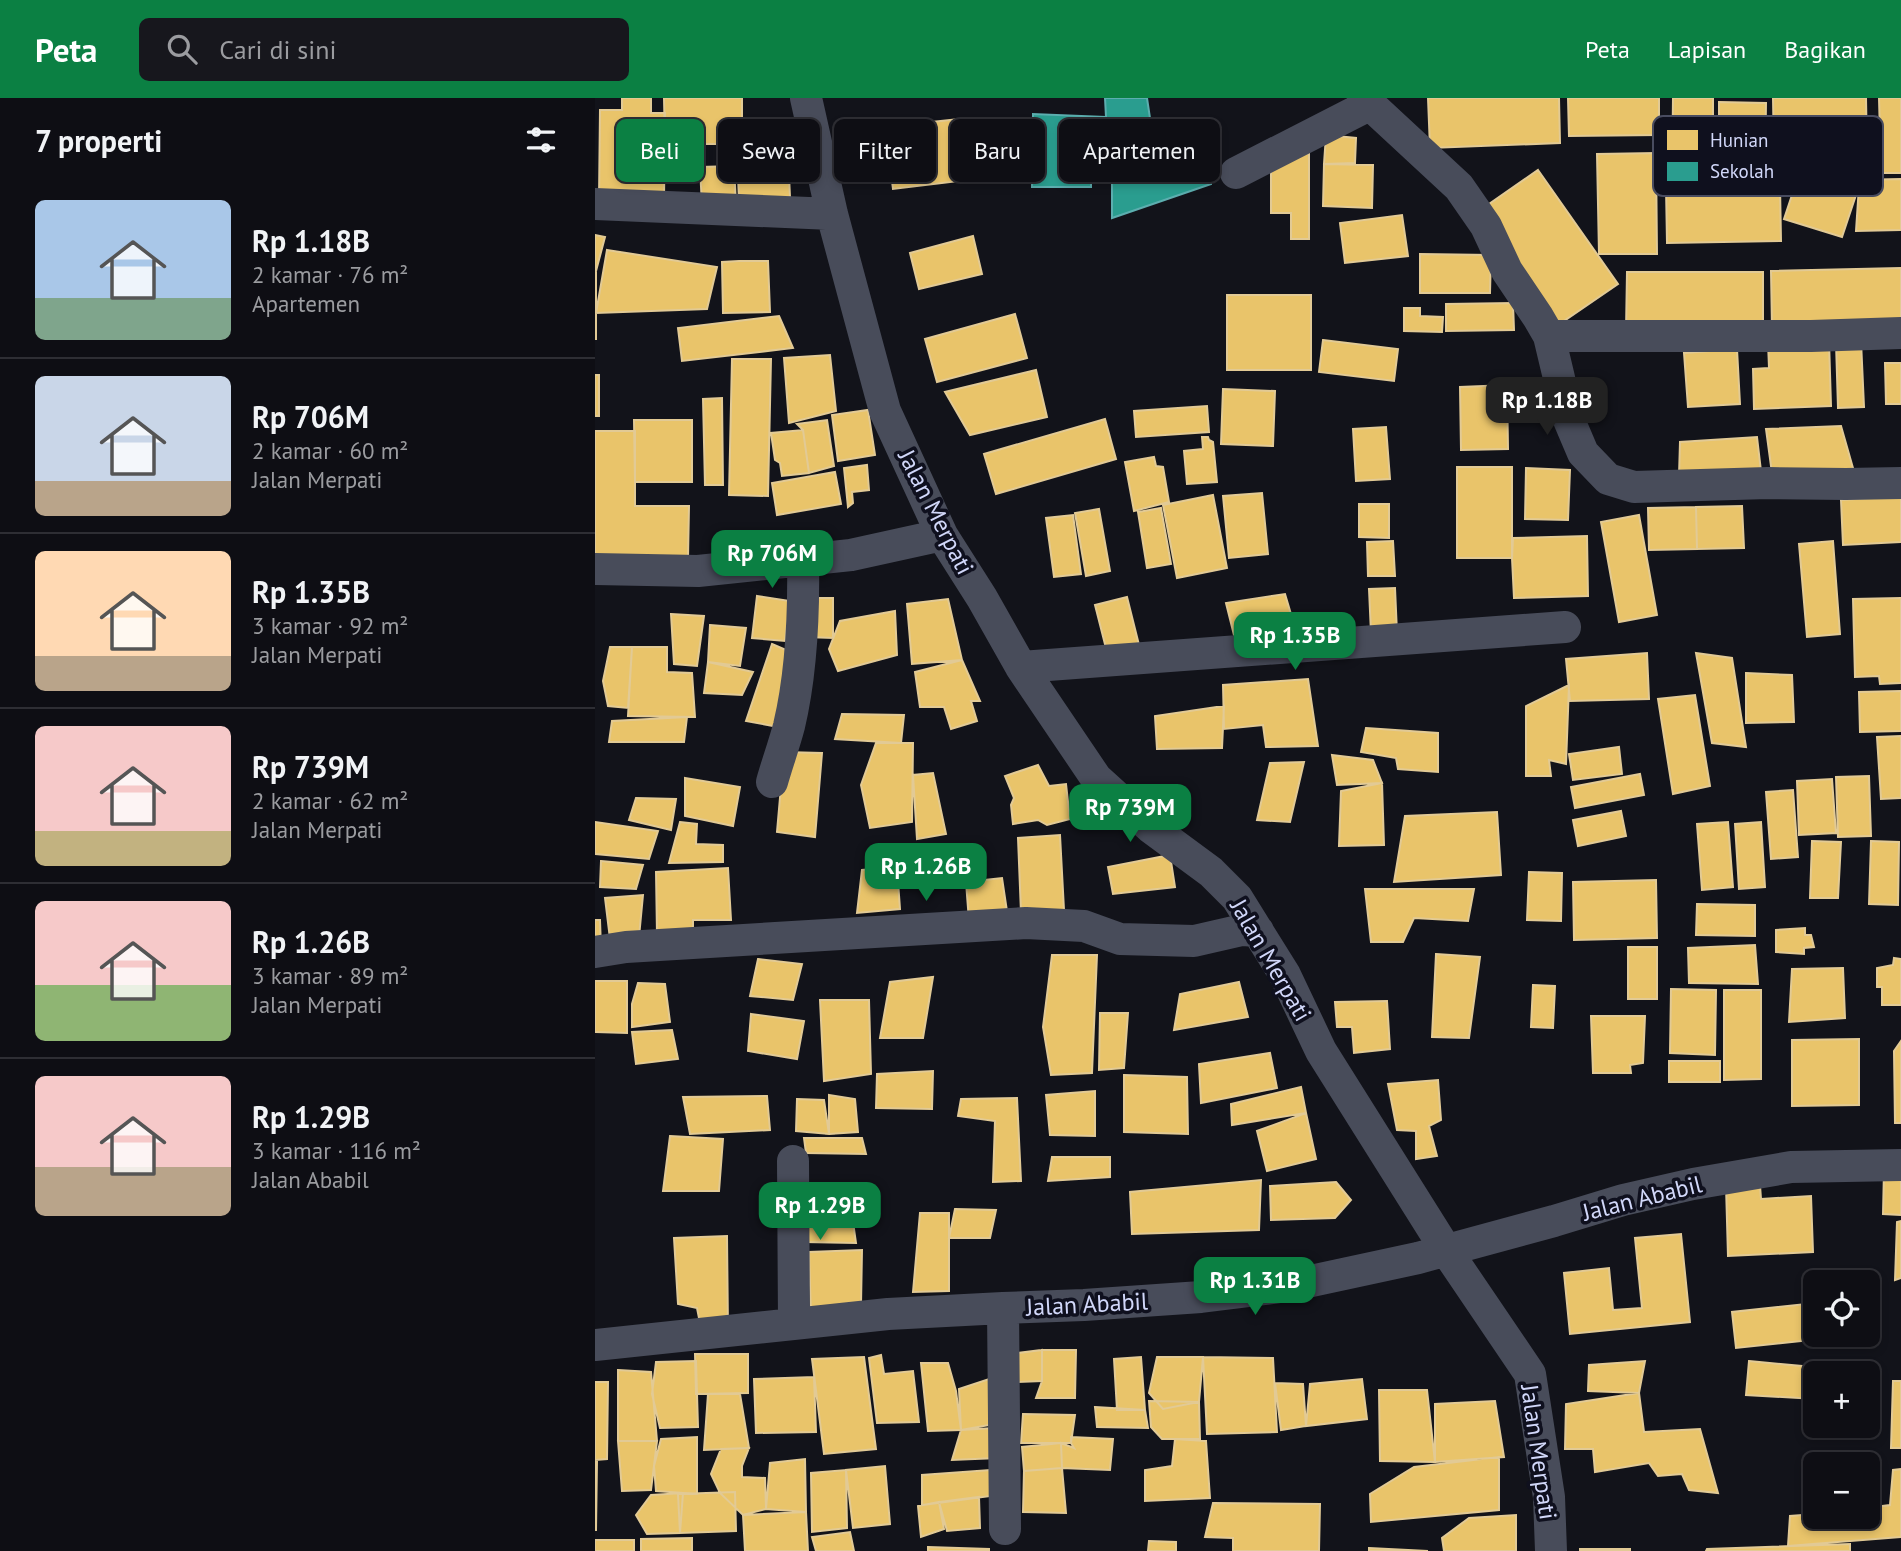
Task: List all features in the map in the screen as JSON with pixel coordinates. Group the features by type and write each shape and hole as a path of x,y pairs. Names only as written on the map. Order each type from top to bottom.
{"street":[{"name":"Jalan Merpati","path":"806,98 832,214 885,411 942,535 1021,667 1096,778 1150,827 1211,872 1237,898 1285,975 1321,1051 1446,1250 1530,1374 1549,1497 1551,1551"},
{"path":"1236,173 1366,101 1459,187 1486,226 1507,271 1549,336 1569,421 1583,453 1608,479 1634,487 1901,482"},
{"path":"595,204 832,214"},
{"path":"1549,336 1811,336 1901,333"},
{"path":"595,569 698,571 851,555 942,535"},
{"path":"772,782 789,726 799,670 804,604 803,560"},
{"path":"1021,667 1565,626"},
{"path":"595,952 626,947 1026,923 1084,926 1120,939 1194,940 1242,930 1258,931"},
{"path":"793,1161 795,1324"},
{"name":"Jalan Ababil","path":"595,1345 888,1314 1188,1298 1288,1286 1418,1258 1623,1200 1693,1184 1791,1167 1901,1165"},
{"path":"1003,1308 1006,1529"}],"building: Hunian":[{"path":"622,98 651,98 651,113 665,113 665,119 616,119 616,182 664,182 664,200 599,200 600,110 622,110"},
{"path":"664,98 742,98 742,119 718,119 718,144 704,144 704,119 664,119"},
{"path":"1428,98 1559,98 1560,143 1430,148"},
{"path":"1568,98 1659,98 1659,116 1653,116 1653,135 1569,136"},
{"path":"1673,98 1713,98 1713,116 1673,116"},
{"path":"1773,98 1866,98 1866,116 1773,116"},
{"path":"1879,98 1901,98 1901,173 1883,173 1883,116 1879,116"},
{"path":"1719,102 1766,103 1766,116 1719,116"},
{"path":"950,120 951,182 893,189 892,182 936,182 936,121"},
{"path":"1326,135 1356,138 1355,163 1324,164"},
{"path":"1309,153 1309,239 1291,239 1291,213 1271,213 1271,164"},
{"path":"1653,153 1657,254 1599,254 1597,154"},
{"path":"1324,164 1373,165 1372,208 1323,206"},
{"path":"718,166 718,182 735,182 736,205 702,206 701,182 704,182 704,167"},
{"path":"1538,170 1618,284 1558,325 1479,211"},
{"path":"1883,179 1901,179 1901,230 1856,231 1858,196 1883,196"},
{"path":"738,182 789,182 790,197 739,200"},
{"path":"1666,196 1780,196 1781,241 1667,243"},
{"path":"1792,196 1856,196 1842,237 1784,219"},
{"path":"1402,215 1408,256 1345,263 1340,223"},
{"path":"595,235 605,237 596,271 595,271"},
{"path":"973,236 982,274 919,289 910,253"},
{"path":"607,250 717,267 707,309 596,313"},
{"path":"1420,254 1491,255 1490,293 1420,293"},
{"path":"768,261 770,312 723,313 722,262"},
{"path":"1901,268 1901,325 1772,328 1771,271"},
{"path":"596,271 596,339 595,339"},
{"path":"1627,272 1763,272 1763,332 1626,331"},
{"path":"1227,295 1311,295 1311,370 1227,370"},
{"path":"1513,303 1514,330 1446,331 1446,304"},
{"path":"1404,308 1420,308 1420,316 1443,317 1442,332 1404,331"},
{"path":"1015,314 1027,358 937,382 925,339"},
{"path":"779,316 793,348 682,361 678,328"},
{"path":"1323,340 1398,349 1394,381 1319,372"},
{"path":"1829,340 1831,406 1754,409 1753,369 1769,368 1768,342"},
{"path":"1861,341 1864,407 1838,408 1836,343"},
{"path":"1737,349 1740,404 1688,407 1684,353"},
{"path":"830,355 836,411 789,423 784,358"},
{"path":"732,359 771,359 768,496 729,495"},
{"path":"1885,363 1901,363 1901,404 1886,404"},
{"path":"1036,370 1047,417 970,435 945,392"},
{"path":"595,375 599,375 599,416 595,416"},
{"path":"1507,385 1508,449 1461,450 1460,387"},
{"path":"1223,389 1275,391 1273,446 1221,444"},
{"path":"722,398 723,485 705,485 703,399"},
{"path":"1207,406 1209,432 1136,437 1134,411"},
{"path":"868,410 875,455 838,461 832,415"},
{"path":"1105,419 1116,459 996,494 984,454"},
{"path":"634,420 692,420 692,482 635,482"},
{"path":"827,420 834,466 809,473 803,430 797,424"},
{"path":"1841,426 1855,475 1773,481 1766,429"},
{"path":"1386,427 1390,479 1356,481 1353,429"},
{"path":"803,430 809,473 782,476 780,463 775,460 771,433"},
{"path":"595,431 635,431 635,506 689,506 688,558 595,558"},
{"path":"1202,437 1208,437 1213,442 1217,482 1187,484 1184,451 1203,449"},
{"path":"1757,437 1761,471 1679,476 1680,442"},
{"path":"1154,457 1156,466 1163,467 1169,502 1134,511 1125,462"},
{"path":"867,465 869,490 852,492 853,503 848,507 844,468"},
{"path":"1457,467 1512,467 1512,558 1457,558"},
{"path":"1526,468 1570,470 1568,520 1525,519"},
{"path":"835,472 841,504 777,515 772,483"},
{"path":"1262,493 1268,554 1229,558 1223,496"},
{"path":"1213,495 1227,568 1177,578 1163,505"},
{"path":"1901,496 1901,542 1843,545 1841,500"},
{"path":"1359,504 1389,504 1389,538 1359,537"},
{"path":"1742,506 1744,548 1697,549 1696,507"},
{"path":"1696,507 1697,549 1649,550 1648,508"},
{"path":"1161,508 1171,564 1147,568 1138,512"},
{"path":"1099,509 1110,571 1086,576 1075,513"},
{"path":"1073,515 1081,574 1054,577 1046,518"},
{"path":"1639,515 1657,615 1619,622 1601,522"},
{"path":"1587,536 1588,596 1514,598 1513,538"},
{"path":"1393,541 1395,576 1368,576 1367,542"},
{"path":"1833,541 1840,634 1807,637 1799,544"},
{"path":"1395,588 1397,633 1371,633 1369,589"},
{"path":"1285,594 1296,631 1236,643 1226,603"},
{"path":"757,596 790,601 785,641 752,638"},
{"path":"1127,597 1140,649 1108,656 1095,605"},
{"path":"807,598 833,598 833,638 806,637"},
{"path":"1901,598 1901,683 1880,684 1879,676 1855,677 1853,599"},
{"path":"948,599 962,660 912,664 907,604"},
{"path":"895,611 897,655 838,671 829,649 840,621"},
{"path":"671,614 704,616 697,666 674,664"},
{"path":"710,625 746,628 740,666 708,662"},
{"path":"772,644 798,655 784,728 746,721"},
{"path":"610,647 632,647 628,708 608,706 603,681"},
{"path":"632,647 667,647 667,672 692,673 695,717 628,716"},
{"path":"1647,653 1649,699 1570,701 1566,659"},
{"path":"1696,653 1732,658 1746,747 1712,743"},
{"path":"962,660 980,701 971,701 977,721 951,729 944,707 920,707 915,672"},
{"path":"708,662 753,672 742,695 704,693"},
{"path":"1746,673 1792,675 1794,722 1746,723"},
{"path":"1308,679 1318,746 1266,747 1263,725 1224,729 1223,685"},
{"path":"1569,685 1566,764 1549,760 1551,776 1526,776 1526,706"},
{"path":"1901,691 1901,731 1860,732 1859,692"},
{"path":"1695,695 1710,786 1673,794 1658,699"},
{"path":"1224,706 1222,748 1157,749 1155,716"},
{"path":"842,714 904,715 901,743 835,739"},
{"path":"687,717 684,742 609,742 612,721"},
{"path":"1366,728 1438,733 1438,772 1398,769 1396,758 1361,752"},
{"path":"1901,736 1901,798 1881,799 1877,737"},
{"path":"876,743 913,743 912,822 870,828 861,785"},
{"path":"1619,747 1622,774 1573,780 1569,754"},
{"path":"784,752 822,753 815,837 777,832"},
{"path":"1332,755 1373,760 1382,783 1337,785"},
{"path":"1304,762 1290,822 1257,820 1270,763"},
{"path":"1038,765 1049,786 1066,784 1070,819 1047,825 1038,820 1013,824 1011,805 1014,798 1005,776"},
{"path":"933,773 946,834 917,839 913,775"},
{"path":"1640,774 1644,795 1575,808 1571,787"},
{"path":"1869,776 1871,836 1838,837 1836,777"},
{"path":"685,778 740,787 733,826 685,816"},
{"path":"1832,779 1836,833 1799,835 1797,781"},
{"path":"1382,783 1384,845 1339,846 1341,791"},
{"path":"1793,790 1798,857 1771,859 1766,792"},
{"path":"636,798 676,799 671,830 629,820"},
{"path":"1621,811 1626,836 1578,846 1573,820"},
{"path":"1497,812 1501,875 1394,882 1405,816"},
{"path":"595,822 658,831 649,859 595,854"},
{"path":"680,822 697,824 696,844 723,845 723,862 669,863"},
{"path":"1728,822 1733,887 1702,890 1697,824"},
{"path":"1761,822 1765,887 1739,889 1735,824"},
{"path":"1060,835 1064,910 1021,913 1018,838"},
{"path":"1812,841 1841,842 1838,898 1810,898"},
{"path":"1871,841 1899,842 1898,905 1869,904"},
{"path":"924,846 949,847 949,874 922,877"},
{"path":"1170,855 1175,887 1113,894 1108,867"},
{"path":"601,861 643,865 636,889 600,887"},
{"path":"897,867 900,909 857,913 862,870"},
{"path":"728,868 731,920 693,920 693,935 657,935 656,872"},
{"path":"1529,872 1562,873 1561,921 1527,920"},
{"path":"1002,878 1008,918 969,921 966,882"},
{"path":"1656,880 1657,938 1574,940 1573,882"},
{"path":"1365,889 1474,889 1468,921 1414,918 1403,942 1371,942"},
{"path":"643,895 639,937 610,939 605,898"},
{"path":"1697,904 1755,905 1755,936 1696,935"},
{"path":"595,920 600,920 601,948 595,948"},
{"path":"1805,928 1805,935 1811,935 1814,947 1804,948 1804,954 1776,952 1776,930"},
{"path":"1755,945 1758,984 1689,983 1688,948"},
{"path":"1628,947 1657,947 1657,999 1628,999"},
{"path":"1436,954 1480,957 1469,1038 1432,1037"},
{"path":"1052,955 1097,955 1092,1073 1051,1075 1043,1027"},
{"path":"1894,958 1901,959 1901,1005 1882,1005 1882,987 1877,987 1877,968 1893,965"},
{"path":"758,959 802,964 793,1000 750,996"},
{"path":"1843,968 1845,1018 1789,1022 1792,969"},
{"path":"933,977 923,1038 880,1038 890,982"},
{"path":"595,981 627,981 627,1033 595,1032"},
{"path":"1239,982 1248,1017 1174,1030 1180,994"},
{"path":"638,983 665,984 670,1022 632,1027 632,1004"},
{"path":"1533,985 1555,986 1553,1028 1531,1027"},
{"path":"1671,989 1716,990 1715,1055 1670,1053"},
{"path":"1724,990 1761,990 1761,1079 1724,1080"},
{"path":"820,1000 869,1000 871,1074 824,1081"},
{"path":"1387,1001 1390,1049 1354,1053 1352,1027 1337,1027 1335,1002"},
{"path":"1100,1013 1128,1013 1124,1068 1099,1070"},
{"path":"751,1014 804,1021 797,1059 748,1051"},
{"path":"1591,1016 1645,1016 1643,1063 1630,1065 1631,1073 1593,1073"},
{"path":"672,1030 678,1059 636,1064 632,1032"},
{"path":"1859,1039 1859,1105 1792,1106 1792,1040"},
{"path":"1901,1041 1901,1123 1895,1123 1894,1051"},
{"path":"1270,1053 1277,1088 1201,1103 1199,1064"},
{"path":"1669,1061 1720,1061 1720,1082 1669,1082"},
{"path":"933,1071 932,1109 876,1108 877,1074"},
{"path":"1124,1075 1187,1077 1188,1134 1124,1132"},
{"path":"1438,1080 1441,1120 1429,1126 1437,1156 1416,1159 1416,1131 1397,1130 1388,1084"},
{"path":"1301,1087 1306,1113 1232,1125 1231,1104"},
{"path":"1095,1091 1095,1136 1050,1135 1046,1095"},
{"path":"829,1095 855,1099 858,1132 829,1134"},
{"path":"767,1096 770,1130 690,1134 683,1097"},
{"path":"1017,1098 1021,1181 993,1182 995,1121 958,1116 961,1099"},
{"path":"797,1099 824,1100 829,1134 796,1131"},
{"path":"1306,1113 1316,1159 1267,1171 1257,1131"},
{"path":"670,1136 723,1139 719,1191 663,1191"},
{"path":"804,1138 862,1138 866,1154 806,1153"},
{"path":"1052,1157 1110,1157 1110,1177 1048,1181"},
{"path":"1884,1170 1901,1170 1901,1215 1883,1214"},
{"path":"1261,1180 1259,1230 1132,1234 1130,1192"},
{"path":"1336,1182 1351,1200 1335,1218 1271,1220 1270,1186"},
{"path":"1760,1185 1761,1199 1811,1196 1813,1252 1728,1256 1726,1186"},
{"path":"806,1208 851,1208 856,1243 804,1242"},
{"path":"955,1209 996,1210 990,1238 949,1238"},
{"path":"920,1213 949,1213 949,1291 913,1292"},
{"path":"1901,1221 1901,1278 1895,1280 1897,1222"},
{"path":"1681,1234 1690,1322 1570,1334 1564,1273 1609,1268 1613,1310 1642,1308 1635,1238"},
{"path":"727,1236 728,1331 701,1328 697,1308 678,1304 674,1238"},
{"path":"862,1250 861,1305 811,1318 809,1252"},
{"path":"1803,1304 1803,1341 1736,1348 1732,1312"},
{"path":"1042,1350 1042,1381 1018,1382 1018,1353"},
{"path":"1042,1350 1076,1350 1075,1398 1036,1398 1042,1381"},
{"path":"695,1354 748,1354 748,1393 696,1394"},
{"path":"881,1355 884,1374 913,1371 919,1422 877,1423 869,1358"},
{"path":"864,1357 876,1449 824,1454 812,1359"},
{"path":"1141,1357 1145,1410 1117,1410 1114,1359"},
{"path":"1157,1357 1203,1357 1199,1402 1163,1409 1149,1393"},
{"path":"1203,1357 1273,1358 1277,1432 1207,1434"},
{"path":"696,1361 698,1427 660,1428 652,1394 656,1362"},
{"path":"1645,1361 1639,1393 1588,1391 1589,1365"},
{"path":"1749,1361 1803,1366 1803,1398 1746,1395"},
{"path":"921,1363 948,1363 956,1391 961,1430 928,1431"},
{"path":"618,1370 651,1372 657,1441 618,1441"},
{"path":"814,1377 816,1432 756,1433 754,1379"},
{"path":"992,1378 995,1424 961,1430 959,1389"},
{"path":"1362,1379 1367,1419 1306,1426 1310,1384"},
{"path":"1893,1381 1901,1381 1901,1448 1891,1448"},
{"path":"595,1382 608,1382 607,1459 595,1460"},
{"path":"1275,1383 1303,1384 1306,1426 1281,1430"},
{"path":"1379,1390 1427,1390 1435,1462 1380,1461"},
{"path":"1639,1393 1644,1432 1700,1429 1718,1493 1689,1490 1682,1474 1658,1476 1649,1463 1595,1472 1593,1449 1565,1449 1566,1404"},
{"path":"708,1394 740,1394 749,1448 704,1450"},
{"path":"1149,1401 1199,1402 1200,1439 1162,1439 1151,1427"},
{"path":"1495,1401 1504,1457 1435,1462 1435,1404"},
{"path":"1095,1407 1145,1410 1148,1428 1097,1427"},
{"path":"1023,1414 1075,1415 1071,1443 1021,1443"},
{"path":"994,1428 998,1458 952,1460 961,1430"},
{"path":"697,1437 697,1494 656,1491 654,1466 661,1439"},
{"path":"1071,1437 1113,1439 1110,1470 1062,1468 1061,1443 1074,1448"},
{"path":"1175,1439 1206,1441 1210,1498 1145,1501 1145,1470 1172,1466"},
{"path":"618,1441 657,1441 651,1490 622,1491"},
{"path":"1061,1443 1062,1468 1024,1471 1022,1447"},
{"path":"749,1448 742,1466 742,1477 765,1478 766,1509 743,1515 720,1493 711,1474 721,1449"},
{"path":"1499,1457 1499,1510 1371,1522 1370,1494 1414,1467"},
{"path":"805,1459 806,1512 766,1509 770,1463"},
{"path":"597,1461 596,1530 595,1530"},
{"path":"885,1466 890,1524 853,1528 846,1470"},
{"path":"1062,1468 1066,1513 1023,1512 1024,1471"},
{"path":"1901,1469 1901,1537 1788,1546 1790,1516 1803,1515 1803,1529 1880,1529 1880,1506 1890,1505 1893,1470"},
{"path":"846,1470 847,1528 812,1532 811,1473"},
{"path":"990,1470 991,1496 922,1505 922,1475"},
{"path":"735,1492 736,1531 680,1533 678,1494"},
{"path":"683,1493 680,1533 647,1534 636,1515 651,1495"},
{"path":"979,1497 980,1528 947,1531 939,1502"},
{"path":"939,1502 944,1529 921,1537 918,1506"},
{"path":"1213,1503 1320,1504 1319,1551 1233,1551 1233,1538 1205,1537"},
{"path":"806,1512 808,1551 745,1551 743,1515"},
{"path":"1516,1515 1516,1551 1444,1551 1442,1538 1469,1518"},
{"path":"850,1532 854,1551 816,1551 812,1537"},
{"path":"692,1538 692,1551 641,1551 641,1539"},
{"path":"595,1540 634,1540 634,1551 595,1551"},
{"path":"1149,1541 1176,1542 1176,1551 1148,1551"},
{"path":"1850,1544 1850,1551 1706,1551 1707,1549"},
{"path":"928,1547 989,1549 989,1551 928,1551"},
{"path":"1369,1548 1428,1551 1369,1551"},
{"path":"1630,1549 1630,1551 1580,1551"}],"building: Sekolah":[{"path":"1105,98 1147,98 1150,119 1059,119 1059,182 1091,182 1091,187 1032,187 1032,182 1045,182 1045,119 1033,119 1033,114 1106,117"},
{"path":"1112,182 1211,182 1211,184 1112,218"}]}
